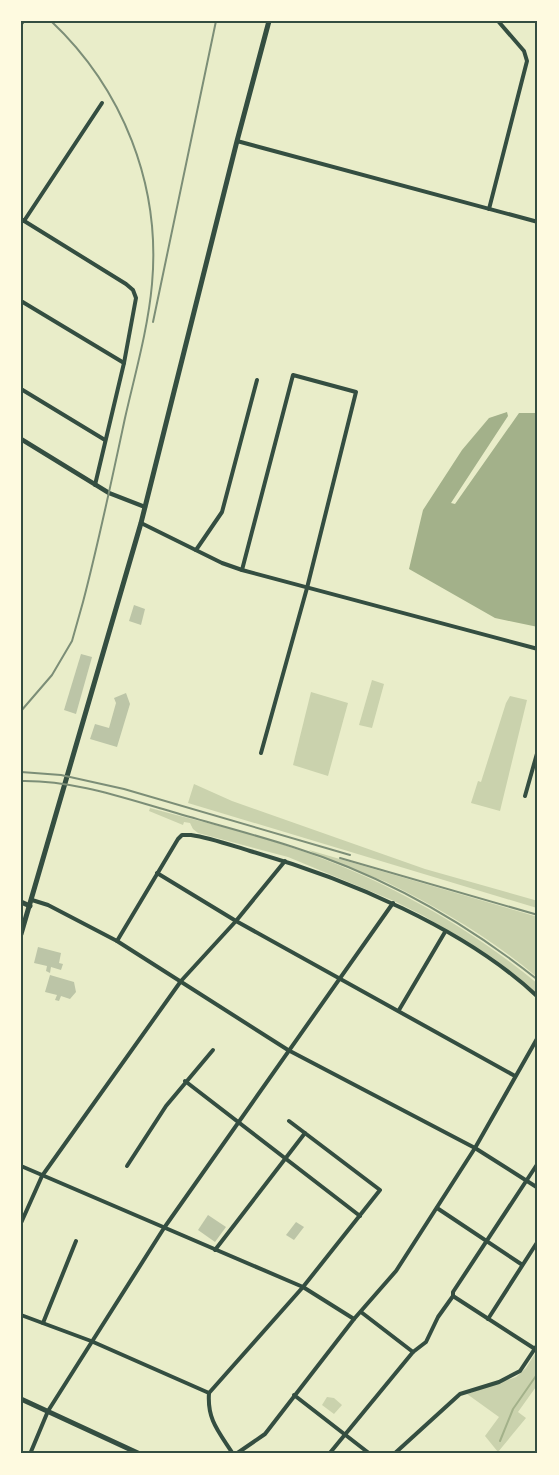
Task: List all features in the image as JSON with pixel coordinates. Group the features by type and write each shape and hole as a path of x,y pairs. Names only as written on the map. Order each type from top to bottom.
{"main road":[{"path":"21,934 141,524 269,21"},
{"path":"21,902 30,906"},
{"path":"21,1399 140,1454"}],"street":[{"path":"489,208 527,61 524,51 498,21"},
{"path":"95,485 124,363 136,298 134,290 23,220 102,103"},
{"path":"237,141 538,222"},
{"path":"21,301 124,363"},
{"path":"242,570 294,375 356,392 307,588 261,753"},
{"path":"196,550 222,512 257,380"},
{"path":"21,389 105,440"},
{"path":"21,439 95,485 145,507"},
{"path":"141,524 242,570 538,650"},
{"path":"525,796 538,750"},
{"path":"117,941 178,839 182,835 199,836 285,861 393,903 497,964 538,997"},
{"path":"21,1223 42,1176 181,981 236,921 285,861"},
{"path":"157,873 236,921 341,977 515,1076"},
{"path":"32,900 48,905 117,941 288,1050 475,1148 538,1188"},
{"path":"30,1454 48,1411 164,1228 393,903"},
{"path":"399,1010 445,932"},
{"path":"290,1121 380,1190 303,1287 209,1393 208,1408 211,1420 234,1454 265,1434 354,1319 396,1271 475,1148 538,1038"},
{"path":"127,1166 166,1106 212,1050"},
{"path":"185,1081 360,1216"},
{"path":"215,1250 305,1133"},
{"path":"328,1454 413,1352 426,1342 438,1317 453,1296 453,1292 538,1163"},
{"path":"21,1166 303,1287 354,1319"},
{"path":"437,1208 521,1264"},
{"path":"43,1323 76,1241"},
{"path":"488,1319 521,1264 538,1241"},
{"path":"453,1296 535,1349"},
{"path":"361,1312 413,1352"},
{"path":"21,1315 91,1341 209,1393"},
{"path":"394,1454 460,1394 499,1382 515,1374 538,1344"},
{"path":"294,1395 370,1454"}],"shaded area":[{"path":"507,412 508,416 451,503 455,504 519,413 538,413 538,627 495,618 409,569 423,510 462,450 489,418"},
{"path":"372,680 384,684 372,728 359,725"},
{"path":"311,692 348,703 328,776 293,765"},
{"path":"510,696 527,700 500,811 471,803 478,781 481,782 506,703"},
{"path":"194,784 232,801 425,869 538,901 537,908 188,803"},
{"path":"150,808 278,843 329,861 392,889 453,923 511,962 538,984 538,996 489,956 424,916 394,901 288,857 198,833 190,823 184,822 183,825 149,811"},
{"path":"309,850 538,917 538,978 484,937 426,902 386,882 334,863"},
{"path":"538,1349 538,1384 518,1412 526,1418 498,1452 485,1436 499,1417 467,1394 516,1377 526,1368"},
{"path":"327,1397 334,1398 342,1405 334,1414 322,1405"}],"building":[{"path":"134,605 145,609 141,625 129,621"},
{"path":"81,654 92,657 76,714 64,710"},
{"path":"126,693 130,704 117,747 90,739 95,724 109,728 116,703 114,698"},
{"path":"38,947 61,953 59,963 63,964 61,970 51,967 50,973 46,971 47,966 34,963"},
{"path":"50,975 74,982 76,992 70,999 61,996 59,1001 55,1000 57,995 45,992"},
{"path":"208,1215 226,1227 215,1242 198,1230"},
{"path":"296,1222 304,1227 294,1240 286,1235"}],"waterway":[{"path":"500,1441 513,1409 538,1373"}],"railway":[{"path":"21,711 52,675 72,641 105,510 141,351 148,318 152,284 153,247 150,211 143,175 132,141 117,108 98,77 76,48 51,21"},
{"path":"153,322 216,21"},
{"path":"21,772 61,775 124,789 350,855"},
{"path":"21,781 60,783 98,791 326,858 359,871 422,902 481,939 538,980"},
{"path":"340,858 538,915"}]}
